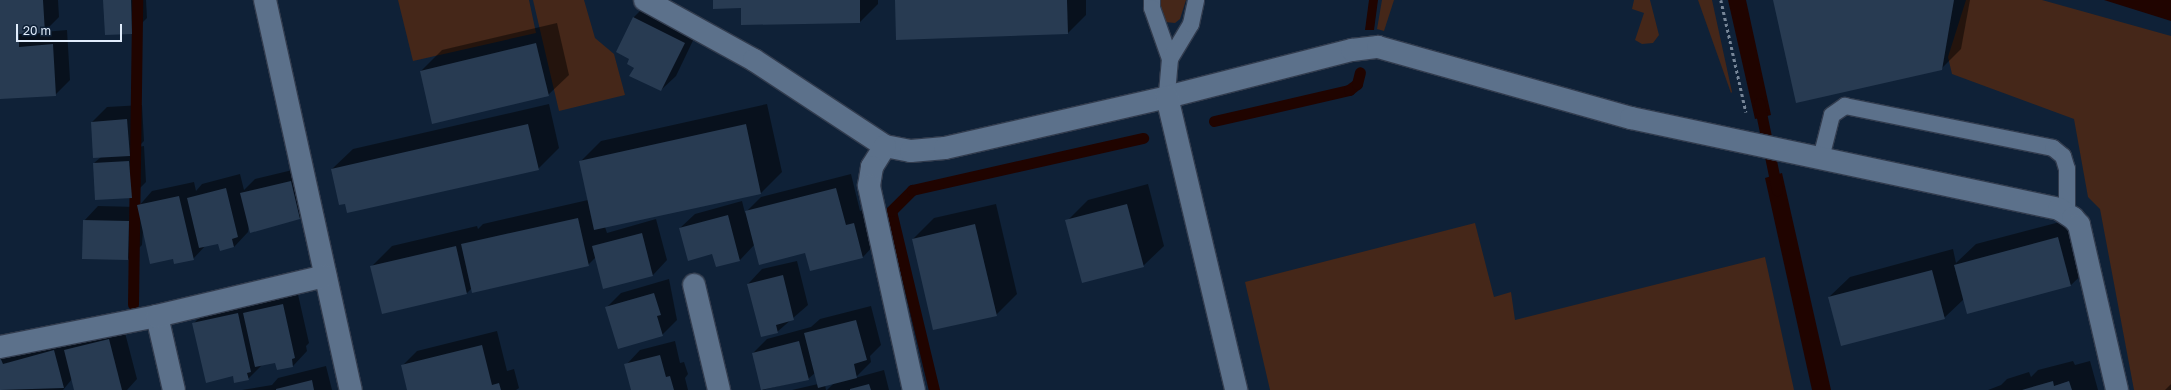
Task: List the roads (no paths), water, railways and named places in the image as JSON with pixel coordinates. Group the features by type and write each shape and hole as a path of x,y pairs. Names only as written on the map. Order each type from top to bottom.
{"street":[{"path":"264,0 351,390"},
{"path":"645,0 754,60 885,146 911,151 945,148 1167,98 1352,50 1378,47 1631,118 1754,143 2067,213 2078,225 2117,390"},
{"path":"1167,98 1236,390"},
{"path":"885,146 872,167 869,186 914,390"},
{"path":"0,347 157,316 325,276"},
{"path":"694,285 719,390"},
{"path":"157,316 174,390"}],"lane":[{"path":"1152,0 1152,8 1170,59 1167,98"},
{"path":"1170,59 1190,24 1196,0"},
{"path":"1821,158 1832,114 1845,106 2053,148 2063,156 2067,169 2067,213"}],"waterway":[{"path":"133,304 137,0"},
{"path":"1214,121 1349,90 1357,84 1360,72"},
{"path":"1759,103 1777,190"},
{"path":"934,390 891,211 912,190 1143,138"}]}
